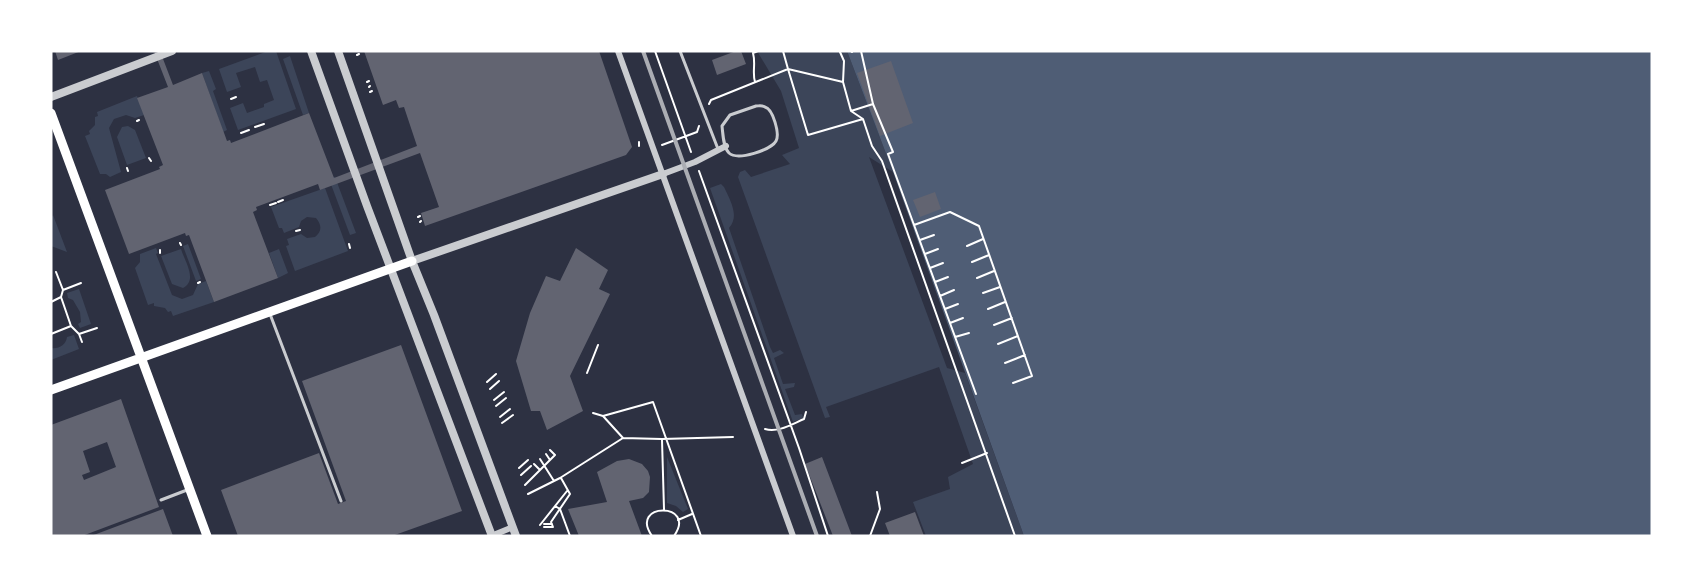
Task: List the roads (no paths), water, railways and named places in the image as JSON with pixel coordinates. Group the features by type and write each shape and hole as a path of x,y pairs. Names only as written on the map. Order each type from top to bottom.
{"main road":[{"path":"51,113 207,536"},
{"path":"51,390 412,261"}],"street":[{"path":"51,97 172,51"},
{"path":"311,51 491,536 515,532 412,261 338,51"},
{"path":"618,51 793,536"},
{"path":"412,261 663,174 695,162 726,146"}],"lane":[{"path":"680,51 718,150"},
{"path":"756,106 765,106 770,111 778,134 772,146 737,157 730,153 726,146 722,126 730,115 756,106"},
{"path":"269,312 341,501"},
{"path":"161,500 189,489"}],"railway":[{"path":"643,51 817,536"}]}
